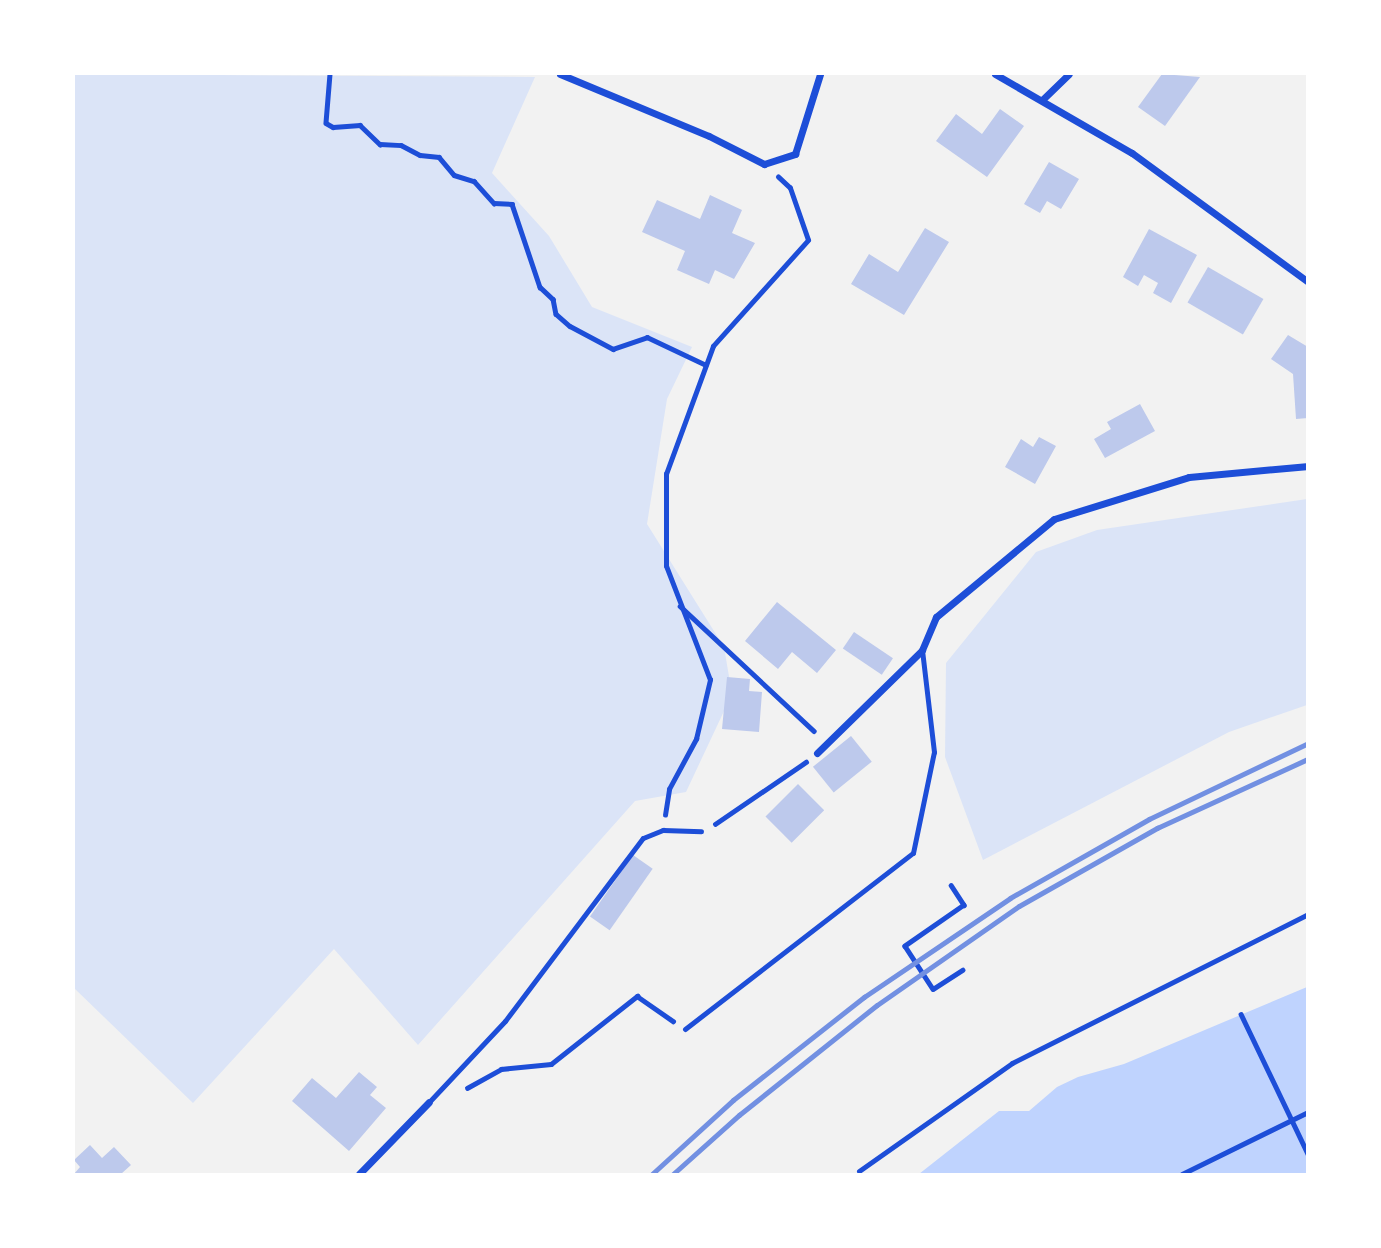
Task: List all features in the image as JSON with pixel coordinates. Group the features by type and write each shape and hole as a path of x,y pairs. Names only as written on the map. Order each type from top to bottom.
{"street":[{"path":"560,74 709,136 764,164 795,154 820,74"},
{"path":"995,74 1132,153 1307,282"},
{"path":"1042,100 1069,74"},
{"path":"817,753 829,745 922,650 936,617 1054,519 1189,477 1307,466"},
{"path":"359,1174 429,1102"}],"lane":[{"path":"685,1029 913,853 934,752 922,650"},
{"path":"429,1102 505,1021 643,838 663,830 701,831"},
{"path":"859,1171 1012,1063 1307,914"}],"path":[{"path":"330,74 326,123 333,127 360,125 380,144 439,157 454,175 474,181 494,203 512,204 540,287 553,299 556,314 570,326 613,349 647,337 706,365"},
{"path":"663,830 669,789 696,739 710,680 666,566 666,474 713,346 808,240 790,188 764,164"},
{"path":"679,605 829,745"},
{"path":"701,831 741,810 817,753"},
{"path":"951,884 964,905 905,946 933,989 962,970"},
{"path":"460,1091 501,1069 551,1063 637,996 685,1029"},
{"path":"1241,1014 1307,1154"},
{"path":"1182,1174 1307,1112"}],"shaded area":[{"path":"74,74 535,77 492,173 549,236 592,307 692,347 667,399 647,524 724,647 732,694 686,792 635,801 418,1045 334,949 193,1103 74,988"},
{"path":"1307,499 1307,705 1229,732 983,860 945,757 946,663 1036,552 1097,530"}],"water":[{"path":"1307,987 1307,1174 919,1174 999,1111 1029,1111 1057,1087 1078,1077 1124,1064"}],"building":[{"path":"1162,74 1200,77 1165,126 1138,107"},
{"path":"1000,109 1024,126 987,177 936,141 956,114 982,134"},
{"path":"1049,162 1079,179 1061,209 1047,201 1040,213 1024,204"},
{"path":"710,195 742,210 732,233 755,243 734,279 715,270 709,284 677,270 685,251 642,232 657,200 700,219"},
{"path":"925,228 949,242 904,315 851,284 869,254 898,272"},
{"path":"1149,229 1197,255 1171,303 1153,293 1158,283 1144,275 1138,286 1123,277"},
{"path":"1208,267 1263,299 1243,335 1188,303"},
{"path":"1288,335 1308,347 1308,418 1296,419 1293,374 1271,359"},
{"path":"1140,404 1155,431 1105,458 1094,439 1111,429 1107,422"},
{"path":"1039,437 1056,446 1035,484 1005,467 1021,439 1033,447"},
{"path":"777,602 836,650 817,673 792,652 778,669 745,641"},
{"path":"854,632 893,658 882,675 843,649"},
{"path":"727,677 750,679 749,691 762,692 759,732 722,729"},
{"path":"851,736 872,762 834,792 813,767"},
{"path":"798,784 824,810 792,843 765,817"},
{"path":"633,855 653,869 610,930 590,916"},
{"path":"359,1072 377,1087 370,1095 386,1108 349,1151 292,1101 312,1078 336,1098"},
{"path":"90,1145 102,1158 114,1147 131,1165 121,1174 74,1174 80,1167 74,1160"}],"railway":[{"path":"652,1174 733,1100 864,997 1010,898 1149,819 1308,743"},
{"path":"673,1174 739,1115 877,1005 1019,906 1157,828 1308,759"}]}
